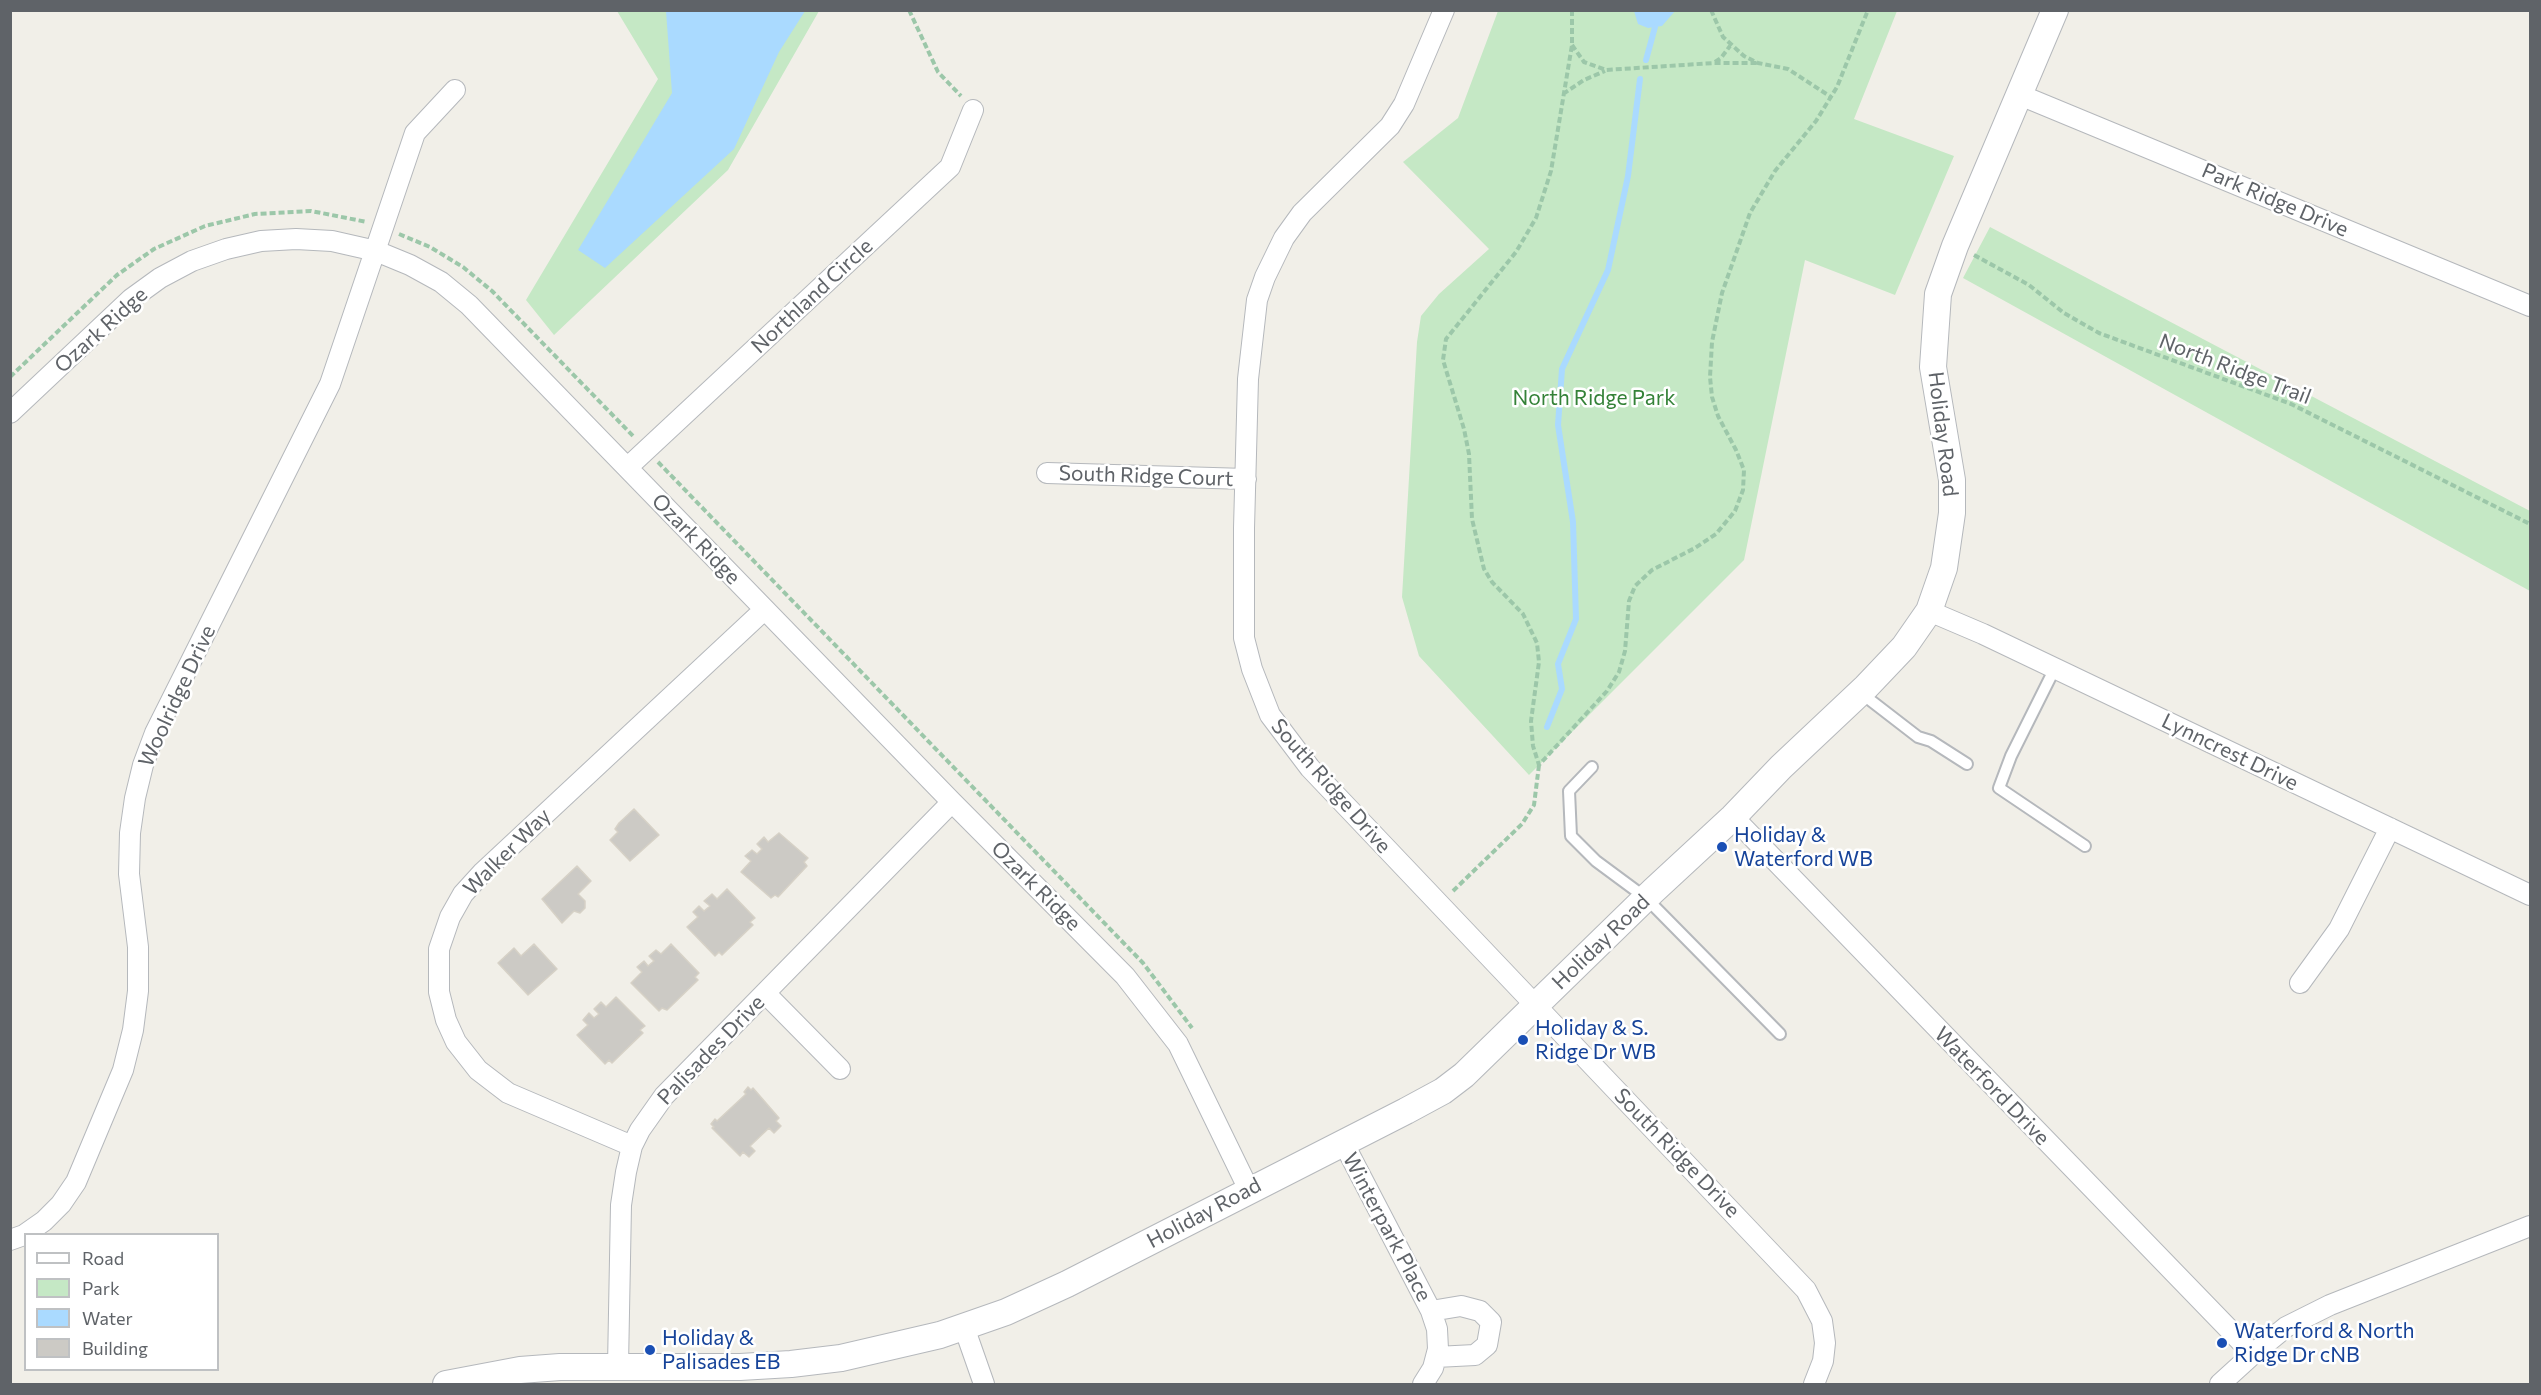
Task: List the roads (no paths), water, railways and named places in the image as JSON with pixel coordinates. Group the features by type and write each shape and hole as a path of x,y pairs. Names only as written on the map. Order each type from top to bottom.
{"street":[{"name":"South Ridge Drive","path":"1444,10 1404,104 1390,126 1302,213 1284,238 1265,277 1257,300 1248,379 1246,479 1244,638 1252,669 1269,715 1310,768 1806,1290 1822,1321 1825,1343 1823,1360 1814,1384"},
{"name":"Holiday Road","path":"446,1384 520,1370 561,1367 618,1366 741,1376 891,1348 964,1327 1006,1312 1066,1284 1443,1091 1464,1075 1860,693 1904,647 1929,610 1944,568 1952,513 1952,480 1933,367 1933,340 1938,294 1955,246 2055,10"},
{"name":"Woolridge Drive","path":"10,1240 44,1221 61,1204 76,1182 123,1070 133,1030 138,991 138,947 129,874 133,811 143,765 155,733 330,384 415,133 455,90"},
{"name":"Park Ridge Drive","path":"2020,95 2530,306"},
{"name":"Northland Circle","path":"628,467 950,167 973,110"},
{"name":"Ozark Ridge","path":"10,413 131,299 160,278 192,261 226,249 261,241 296,239 332,241 376,251 410,265 441,282 469,305 764,610 1125,976 1178,1044 1249,1190"},
{"name":"South Ridge Court","path":"1047,473 1246,479"},
{"name":"Walker Way","path":"632,1146 508,1093 478,1070 456,1042 446,1020 439,992 440,949 450,917 463,894 483,872 764,610"},
{"name":"Lynncrest Drive","path":"1929,610 2530,895"},
{"name":"Palisades Drive","path":"618,1366 621,1204 632,1146 640,1130 664,1096 952,802"},
{"name":"Waterford Drive","path":"1733,817 2253,1354"},
{"path":"2300,983 2339,929 2390,828"},
{"path":"765,993 840,1069"},
{"name":"Winterpark Place","path":"1343,1143 1431,1311 1437,1329 1436,1358 1424,1384"},
{"path":"2220,1384 2286,1328 2330,1305 2530,1226"},
{"name":"Winterpark Place","path":"1431,1311 1461,1306 1480,1311 1491,1322 1487,1345 1475,1355 1436,1358"},
{"path":"964,1327 984,1384"}],"lane":[{"path":"2055,668 2011,756 2000,788 2085,846"},
{"path":"1860,693 1918,736 1931,741 1967,764"},
{"path":"1592,767 1569,791 1571,836 1596,861 1646,897 1780,1034"}],"water":[{"path":"1634,10 1675,11 1662,26 1648,28 1638,24"},
{"path":"666,11 805,11 779,52 734,149 605,268 578,250 672,93"}],"waterway":[{"path":"1646,60 1655,27"},
{"path":"1547,727 1562,689 1558,664 1576,619 1573,522 1558,425 1562,369 1608,270 1628,176 1640,79"}],"place":[{"name":"Holiday & Waterford WB","path":"1722,847"},
{"name":"Holiday & S. Ridge Dr WB","path":"1523,1040"},
{"name":"Waterford & North Ridge Dr cNB","path":"2222,1343"},
{"name":"Holiday & Palisades EB","path":"650,1350"}],"park label":[{"name":"North Ridge Park","path":"1594,398"}]}
